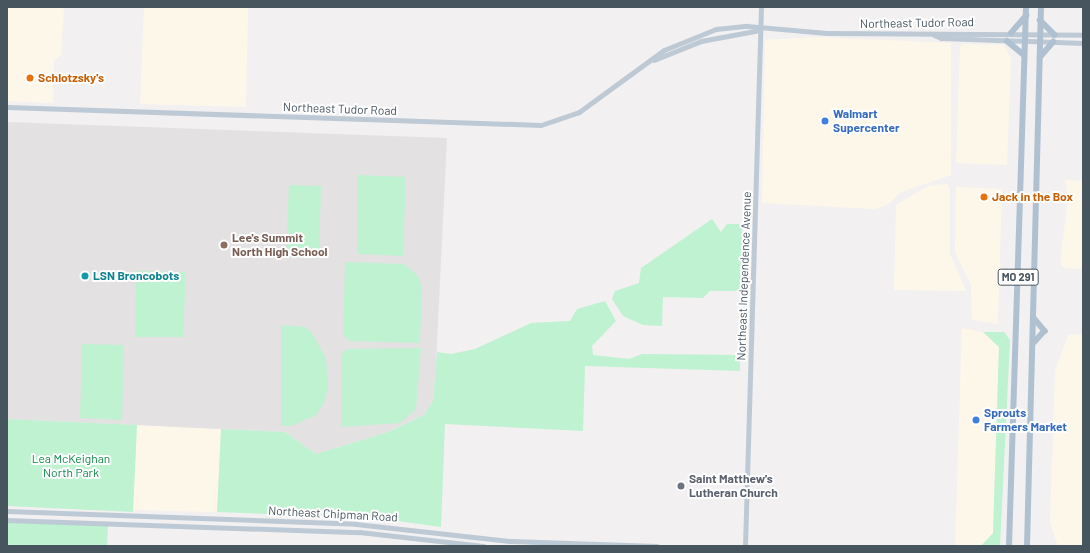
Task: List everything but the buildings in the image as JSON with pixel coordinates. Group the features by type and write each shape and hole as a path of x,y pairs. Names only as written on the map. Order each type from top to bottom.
{"main road":[{"name":"MO 291","path":"1009,546 1026,7"},
{"name":"MO 291","path":"1027,546 1041,7"},
{"path":"1011,33 1026,16"},
{"path":"1040,20 1055,35"},
{"path":"1007,41 1017,45 1025,56"},
{"path":"1040,58 1053,42"},
{"path":"1033,346 1045,330 1034,318"}],"street":[{"name":"Northeast Independence Avenue","path":"745,546 761,7"},
{"name":"Northeast Tudor Road","path":"7,106 541,125 580,112 654,60 701,41 760,30 934,35 956,31 1083,35"},
{"path":"949,39 956,31"},
{"path":"958,39 970,32"},
{"path":"934,35 949,39 1083,43"},
{"name":"Northeast Chipman Road","path":"7,511 356,524 511,541 657,546"},
{"name":"Northeast Chipman Road","path":"7,520 359,532 483,546"}],"shaded area":[{"path":"7,7 64,7 61,55 54,60 53,103 7,101"},
{"path":"144,7 248,7 246,107 140,104"},
{"path":"818,37 951,43 951,175 901,192 887,205 875,209 762,203 765,40"},
{"path":"964,44 1003,45 1011,58 1007,165 956,163 960,47"},
{"name":"Lee's Summit North High School","path":"7,122 447,138 433,401 424,415 388,432 316,454 285,432 7,419"},
{"path":"1065,180 1083,181 1083,269 1064,268 1060,264 1068,198"},
{"path":"947,184 950,189 950,254 966,291 894,290 896,205 928,186"},
{"path":"956,187 1002,189 998,324 972,320 971,285 955,252"},
{"path":"962,328 983,332 999,347 993,534 981,546 955,546"},
{"path":"1083,334 1083,546 1058,546 1050,523 1055,371 1068,335"},
{"path":"137,425 221,429 217,512 133,510"}],"green space":[{"path":"358,175 406,177 403,256 357,254"},
{"path":"289,185 321,186 319,258 286,257"},
{"path":"712,219 721,232 727,224 742,224 742,291 710,291 703,298 663,297 662,326 643,325 623,316 612,299 615,291 639,283 641,268"},
{"path":"345,262 404,264 418,276 422,288 420,343 350,341 343,335"},
{"path":"136,271 186,272 183,337 135,337"},
{"path":"605,301 616,321 592,346 593,355 629,359 642,354 740,355 740,371 585,366 583,431 445,424 441,527 376,518 217,512 221,429 285,432 316,454 388,432 424,415 433,401 437,352 451,354 475,349 531,323 570,321 577,309"},
{"path":"281,325 305,327 311,332 326,358 328,387 324,403 316,415 291,426 281,426"},
{"path":"983,332 1004,332 1010,340 1000,546 981,546 993,533 999,347"},
{"path":"82,344 124,345 122,420 80,418"},
{"path":"421,348 416,409 400,423 341,427 341,355 346,349"},
{"name":"Lea McKeighan North Park","path":"7,419 137,425 133,512 7,506"},
{"path":"7,522 108,526 107,546 7,546"}],"place":[{"name":"Schlotzsky's","path":"30,78"},
{"name":"Walmart Supercenter","path":"825,121"},
{"name":"Jack in the Box","path":"984,197"},
{"name":"Lee's Summit North High School","path":"224,245"},
{"name":"LSN Broncobots","path":"85,276"},
{"name":"Sprouts Farmers Market","path":"976,420"},
{"name":"Saint Matthew's Lutheran Church","path":"681,486"}]}
